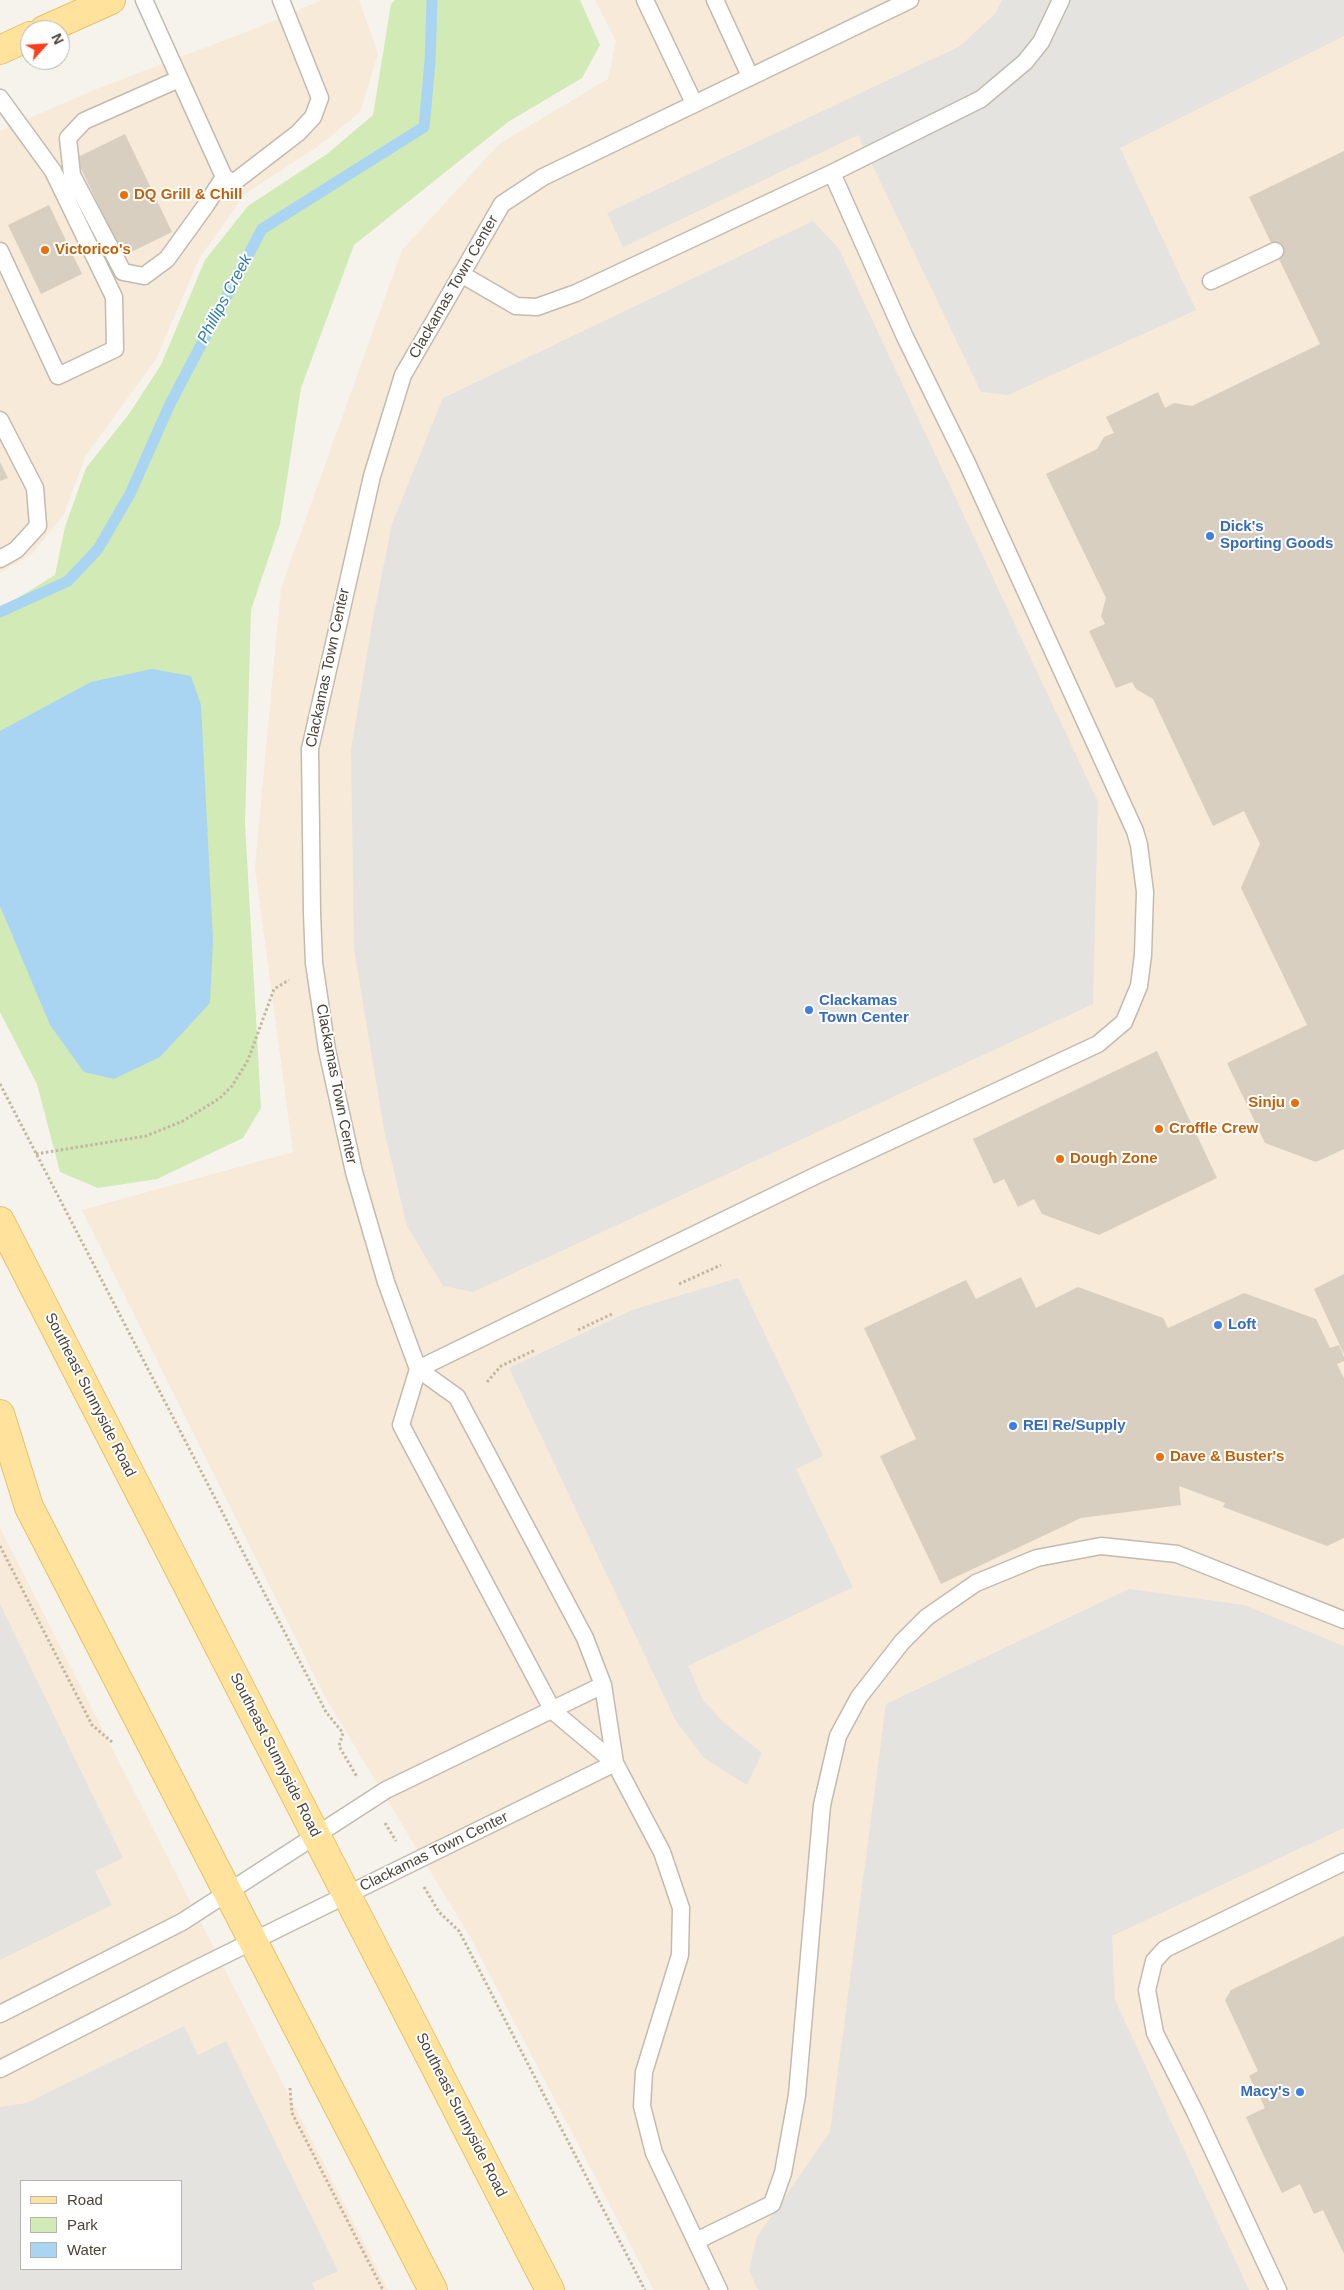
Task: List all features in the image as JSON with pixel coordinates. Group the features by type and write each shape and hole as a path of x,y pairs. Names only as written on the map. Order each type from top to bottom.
{"main road":[{"path":"66,20 111,0"},
{"path":"0,50 20,41"},
{"name":"Southeast Sunnyside Road","path":"0,1221 550,2290"},
{"path":"0,1414 29,1507 433,2290"}],"lane":[{"path":"144,0 224,177 233,183 298,133 313,116 320,98 281,0"},
{"path":"644,0 694,103"},
{"path":"715,0 750,76"},
{"name":"Clackamas Town Center","path":"418,1369 386,1282 354,1172 327,1050 314,964 312,914 310,749 372,476 402,375 502,204 543,177 910,0"},
{"path":"461,274 516,306 538,306 576,293 832,173 981,100 1025,62 1036,49 1061,0"},
{"path":"179,79 84,121 68,138 72,175 123,272 144,276 167,259 224,177"},
{"path":"0,98 53,170 114,297 115,349 58,376 0,251"},
{"path":"615,1763 553,1710 402,1425 418,1369 817,1175 1098,1044 1124,1022 1139,986 1143,955 1144,892 1139,845 1135,831 967,463 905,337 832,173"},
{"path":"1210,281 1275,252"},
{"path":"0,420 35,488 38,526 16,550 0,559"},
{"path":"418,1369 457,1397 585,1638 603,1685 615,1763 662,1852 681,1908 680,1955 644,2072 642,2106 654,2154 719,2290"},
{"path":"696,2241 772,2204 783,2173 797,2095 822,1805 838,1736 859,1697 902,1642 927,1617 976,1583 1037,1558 1101,1546 1176,1554 1344,1620"},
{"path":"0,2014 182,1922 386,1790 603,1685"},
{"name":"Clackamas Town Center","path":"0,2069 253,1941 615,1763"},
{"path":"1278,2290 1195,2112 1155,2033 1147,1990 1154,1962 1166,1949 1344,1862"}],"path":[{"path":"36,1154 146,1136 183,1121 220,1098 232,1086 248,1060 274,989"},
{"path":"0,1084 326,1712 343,1733 339,1746 439,1912 459,1931 644,2290"},
{"path":"678,1284 721,1265"},
{"path":"578,1330 614,1314"},
{"path":"487,1382 501,1366 534,1350"},
{"path":"0,1546 92,1725"},
{"path":"292,2113 383,2290"}],"shaded area":[{"path":"322,0 359,0 378,54 360,112 320,145 245,194 200,257 156,359 85,457 64,514 32,554 0,573 0,131 94,90 259,27"},
{"name":"Clackamas Town Center","path":"595,0 1344,0 1344,2290 654,2290 470,1937 325,1697 82,1210 293,1152 255,867 281,588 402,250 499,144 608,79 616,41"},
{"path":"1002,0 1344,0 1344,36 1120,148 1196,310 1008,395 981,392 858,135 623,247 607,213 960,46 995,14"},
{"path":"813,221 839,249 1098,802 1093,1004 473,1292 443,1286 407,1226 384,1130 354,949 351,749 373,619 392,524 443,398"},
{"path":"738,1278 823,1456 796,1469 853,1587 688,1666 703,1700 724,1723 762,1753 747,1785 704,1758 676,1721 509,1368 632,1310"},
{"path":"0,1528 388,2290 0,2290"},
{"path":"1129,1589 1244,1605 1344,1646 1344,1828 1112,1936 1115,2000 1249,2290 758,2290 749,2270 757,2237 830,2132 886,1704"},
{"path":"0,1604 123,1858 95,1871 112,1905 0,1960"},
{"path":"184,2026 198,2055 226,2041 338,2271 312,2283 315,2290 0,2290 0,2107 27,2103"}],"green space":[{"path":"395,0 580,0 600,45 582,78 508,122 354,245 301,388 280,524 251,610 245,823 261,1108 243,1138 157,1179 98,1188 60,1172 37,1084 0,1012 0,609 55,575 65,527 86,468 129,414 161,365 205,260 248,206 327,154 373,115 391,4"}],"water":[{"path":"152,669 191,676 201,705 213,940 210,1003 160,1057 114,1079 84,1072 50,1025 0,906 0,731 91,682"}],"building":[{"name":"DQ Grill & Chill","path":"125,134 172,232 123,256 76,158"},
{"name":"Dick's Sporting Goods","path":"1344,151 1344,1149 1316,1162 1265,1143 1227,1063 1307,1025 1241,888 1260,844 1244,811 1213,826 1153,699 1136,689 1132,682 1116,688 1089,631 1105,624 1101,616 1106,598 1046,474 1097,449 1104,437 1114,433 1106,417 1158,392 1165,408 1174,403 1192,406 1320,344 1249,197"},
{"name":"Victorico's","path":"49,205 82,274 41,294 8,225"},
{"path":"0,462 8,478 0,481"},
{"name":"Dough Zone","path":"1157,1051 1217,1178 1099,1235 1042,1214 1034,1199 1018,1207 1004,1179 994,1184 973,1139"},
{"path":"1344,1274 1344,1354 1314,1289"},
{"path":"1021,1277 1036,1308 1078,1287 1163,1318 1168,1328 1244,1293 1316,1319 1330,1348 1339,1345 1344,1357 1344,1361 1337,1364 1344,1378 1344,1538 1327,1546 1223,1507 1225,1503 1179,1486 1181,1505 1081,1518 941,1584 880,1456 916,1439 864,1328 966,1280 976,1299"},
{"name":"Macy's","path":"1344,1936 1344,2254 1323,2210 1314,2214 1300,2184 1282,2193 1263,2154 1246,2117 1265,2108 1249,2076 1258,2071 1225,2000 1231,1990"}],"waterway":[{"name":"Phillips Creek","path":"0,612 68,581 98,549 130,494 170,404 262,229 424,127 430,62 432,0"}],"place":[{"name":"DQ Grill & Chill","path":"124,195"},
{"name":"Victorico's","path":"45,250"},
{"name":"Dick's Sporting Goods","path":"1210,536"},
{"name":"Clackamas Town Center","path":"809,1010"},
{"name":"Sinju","path":"1295,1103"},
{"name":"Croffle Crew","path":"1159,1129"},
{"name":"Dough Zone","path":"1060,1159"},
{"name":"Loft","path":"1218,1325"},
{"name":"REI Re/Supply","path":"1013,1426"},
{"name":"Dave & Buster's","path":"1160,1457"},
{"name":"Macy's","path":"1300,2092"}]}
